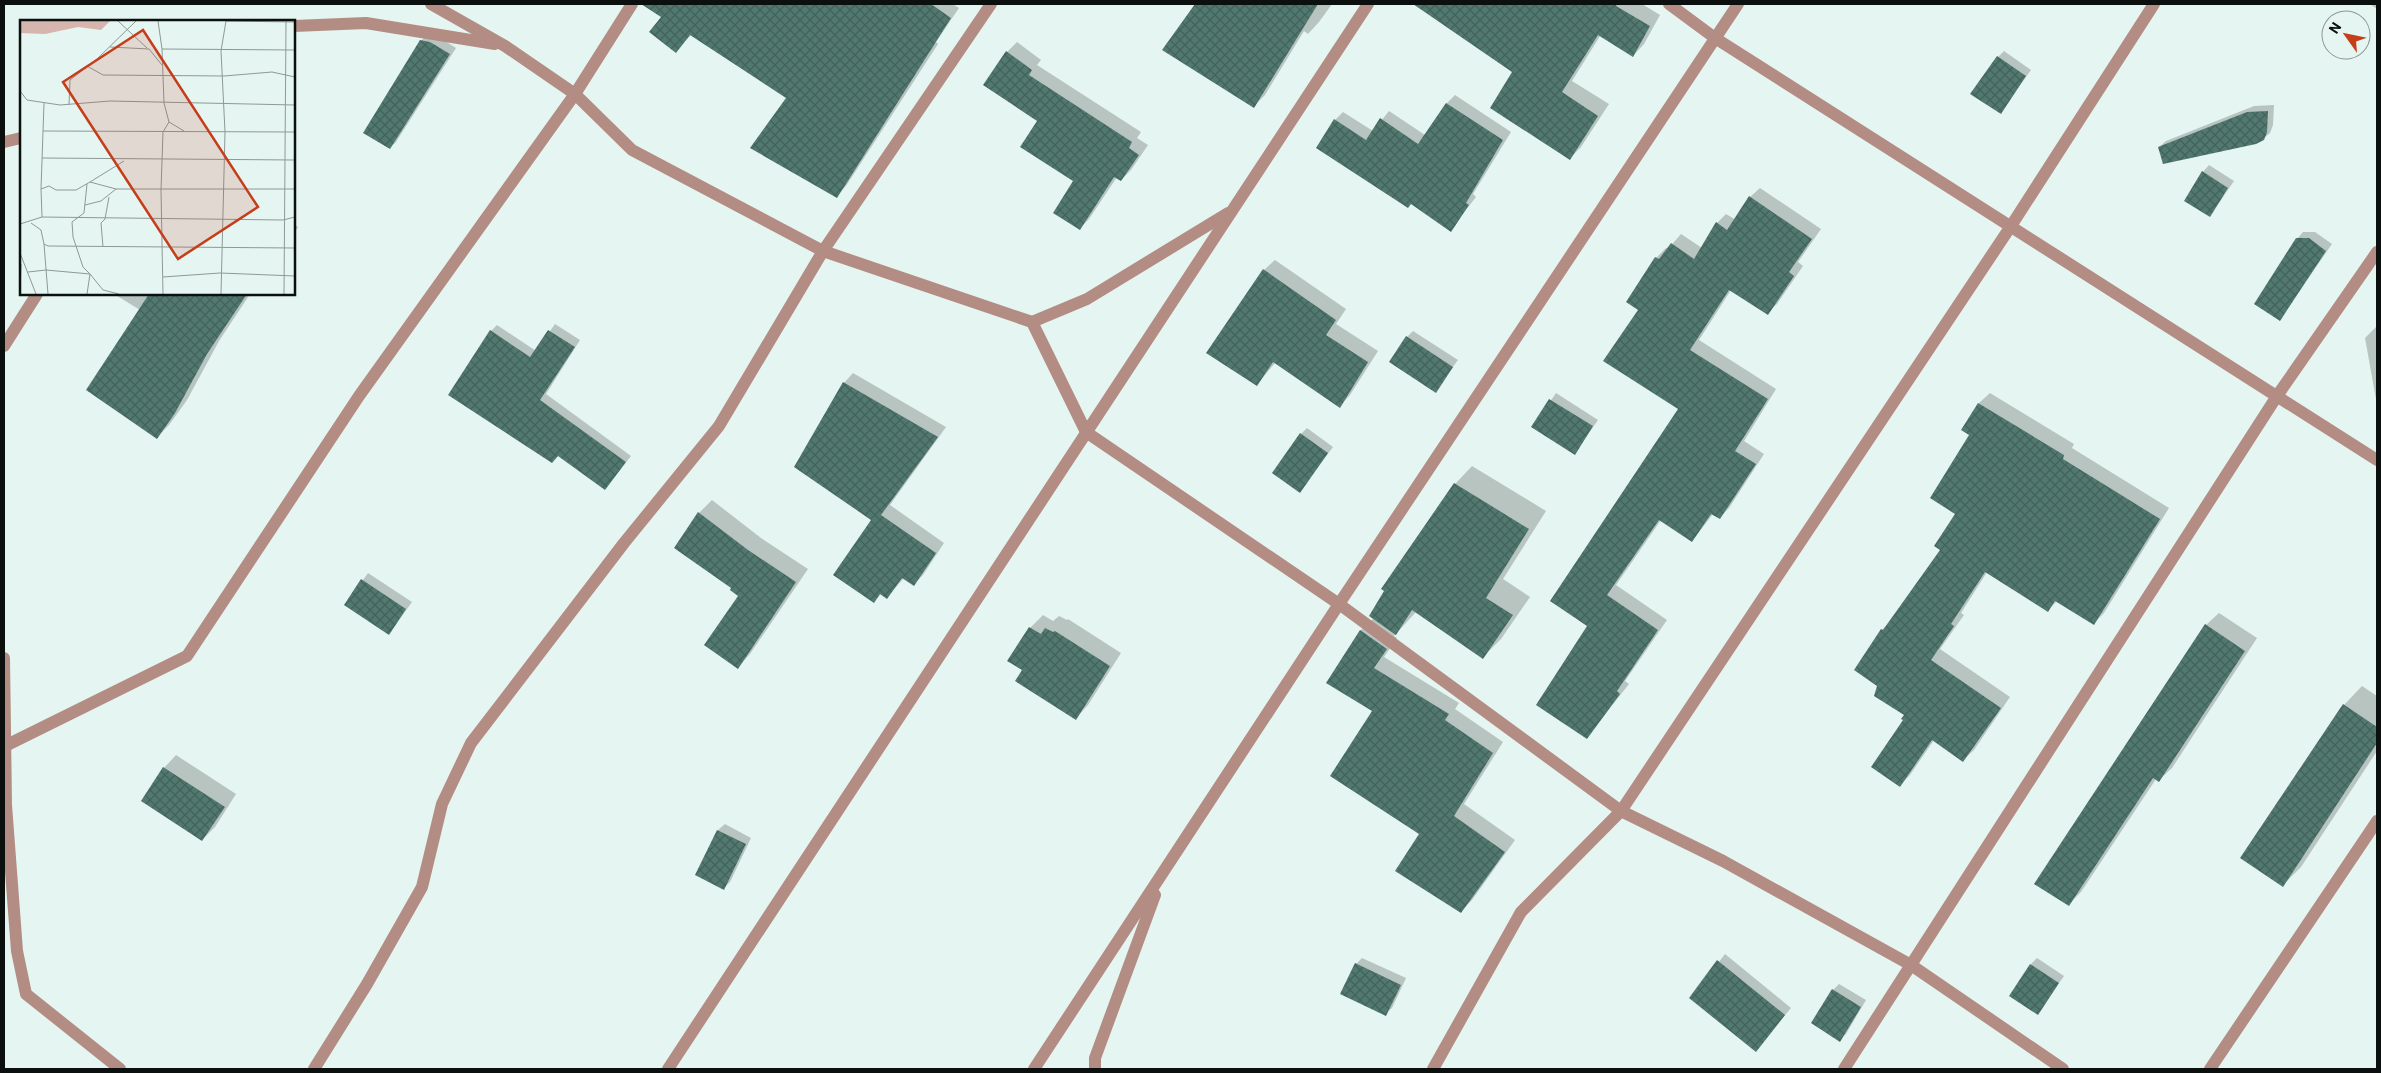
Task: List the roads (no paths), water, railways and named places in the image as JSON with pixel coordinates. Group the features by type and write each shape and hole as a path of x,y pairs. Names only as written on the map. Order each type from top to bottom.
{"street":[{"path":"431,4 505,46 576,94 632,150 823,251 1032,322 1088,299 1232,211"},
{"path":"5,746 187,656 359,396 576,94 632,4"},
{"path":"314,1069 367,984 422,888 442,804 471,743 508,697 624,542 719,426 823,251 992,4"},
{"path":"668,1069 1368,4"},
{"path":"1669,4 1714,38 2377,460"},
{"path":"1034,1069 1339,604 1738,4"},
{"path":"1433,1069 1521,912 1621,811 2011,226 2154,4"},
{"path":"295,26 366,23 505,46"},
{"path":"4,142 20,138"},
{"path":"1844,1069 2277,396 2377,252"},
{"path":"4,346 36,295"},
{"path":"1032,322 1086,432 1339,604 1621,811 1723,861 1911,965 2063,1069"},
{"path":"1095,1069 1095,1058 1154,897 1339,604 1432,475"},
{"path":"4,658 6,805 17,951 26,994 120,1069"},
{"path":"2210,1069 2377,821"}]}
